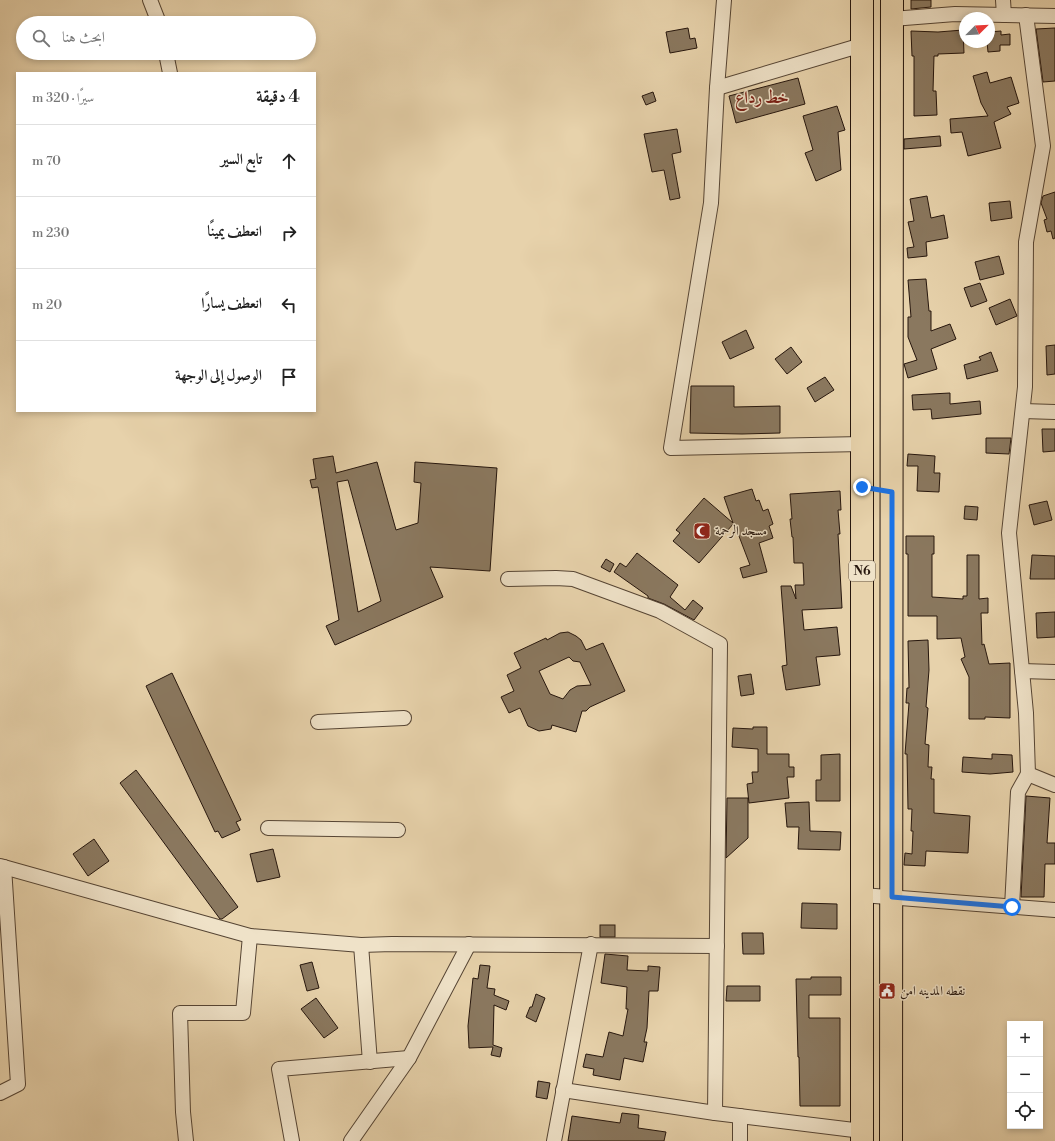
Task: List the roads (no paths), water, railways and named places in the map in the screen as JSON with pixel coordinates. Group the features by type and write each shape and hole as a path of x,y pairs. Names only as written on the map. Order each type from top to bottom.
{"main road":[{"name":"N6","path":"862,0 862,1136"},
{"name":"N6","path":"891,1141 892,9"},
{"path":"862,321 891,328"},
{"path":"862,487 892,492"},
{"path":"862,1043 891,1044"}],"street":[{"path":"150,0 156,16"},
{"path":"724,0 717,88 711,203 671,448 862,444"},
{"path":"1003,0 1004,15"},
{"path":"892,9 955,14 1055,16"},
{"path":"1012,907 1018,792 1028,774 1026,712 1009,533 1025,387 1026,242 1049,145 1026,15"},
{"path":"717,88 862,45"},
{"path":"167,60 170,72"},
{"path":"1023,412 1055,412"},
{"path":"508,579 573,579 660,611 720,644 715,1113"},
{"path":"1022,671 1055,672"},
{"path":"318,722 404,718"},
{"path":"1028,774 1055,785"},
{"path":"268,828 398,830"},
{"path":"0,1093 18,1084 2,866 250,936 362,945 591,944 717,946"},
{"path":"862,895 1055,910"},
{"path":"186,1141 182,1112 180,1013 243,1013 250,936"},
{"path":"351,1141 409,1058 469,944"},
{"path":"554,1141 591,944"},
{"path":"362,945 370,1062"},
{"path":"292,1141 279,1069 409,1058"},
{"path":"563,1090 740,1116 862,1136"},
{"path":"740,1116 740,1141"}],"place":[{"name":"مسجد الرحمة","path":"702,531"},
{"name":"نقطه المدينه امن","path":"887,991"}],"district":[{"name":"خط رداع","path":"762,98"}]}
